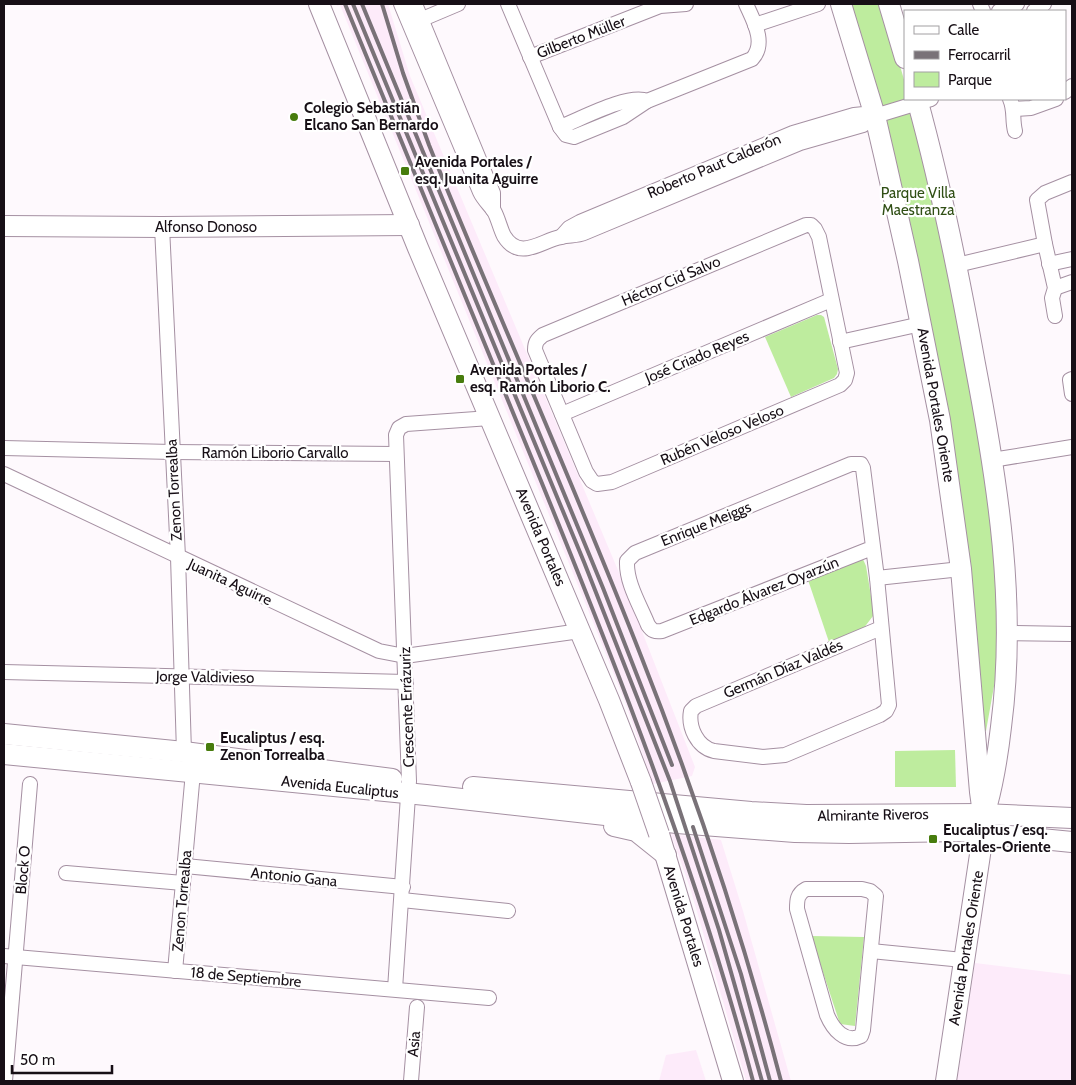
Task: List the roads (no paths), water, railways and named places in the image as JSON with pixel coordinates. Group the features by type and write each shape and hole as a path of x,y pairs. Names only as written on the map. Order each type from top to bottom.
{"main road":[{"name":"Avenida Portales","path":"319,4 641,782 666,856 733,1081"},
{"name":"Avenida Portales Oriente","path":"841,4 875,116 908,261 946,456 962,569 983,823"},
{"path":"889,4 904,55"},
{"name":"Avenida Portales Oriente","path":"922,100 957,265 992,460 1004,547 1008,633 999,743 983,823 946,1081"},
{"name":"Alfonso Donoso","path":"4,226 409,225"},
{"name":"Avenida Eucaliptus","path":"4,734 184,752 415,790"},
{"path":"976,740 988,745 999,743"},
{"name":"Avenida Eucaliptus","path":"4,754 676,814"},
{"path":"415,790 447,806 482,813 603,824 629,829 636,831 666,856"},
{"name":"Almirante Riveros","path":"676,814 751,812 983,823 1072,818"},
{"name":"Almirante Riveros","path":"983,823 1072,842"}],"street":[{"name":"Roberto Paut Calderón","path":"401,4 416,22"},
{"name":"Roberto Paut Calderón","path":"415,4 416,22 480,192 485,202 493,210 505,237 515,246 521,248 534,247 561,237 584,234 800,143 864,125 875,116 922,100"},
{"path":"416,22 458,4"},
{"path":"508,4 560,127 566,135 574,137 623,117 647,101 752,59 758,51 759,42 755,24 746,4"},
{"name":"Gilberto Müller","path":"530,57 661,5 686,4"},
{"path":"755,24 818,4"},
{"path":"1002,10 1017,4"},
{"path":"1015,131 1012,120 1012,104 1031,108 1053,100"},
{"path":"1055,316 1052,298 1055,288 1044,244 1037,200 1045,193 1068,185"},
{"name":"Héctor Cid Salvo","path":"562,414 535,350 535,344 543,335 800,227 811,225 819,237 832,300"},
{"name":"Zenon Torrealba","path":"162,227 178,557 184,752"},
{"path":"957,265 1044,244"},
{"path":"1049,264 1072,259"},
{"path":"1055,288 1072,282"},
{"path":"832,300 840,342 921,324"},
{"name":"José Criado Reyes","path":"562,414 832,300"},
{"name":"Rubén Veloso Veloso","path":"562,414 586,472 592,481 597,484 612,482 840,385 845,380 847,374 840,342"},
{"path":"1071,380 1072,394"},
{"name":"Crescente Errázuriz","path":"395,990 402,894 415,790 406,682 396,435 399,428 406,424 490,418"},
{"path":"992,460 1072,446"},
{"name":"Ramón Liborio Carvallo","path":"4,448 396,454"},
{"name":"Enrique Meiggs","path":"656,632 651,630 648,625 628,578 626,561 629,557 851,464 861,464 863,468 872,548"},
{"name":"Juanita Aguirre","path":"4,474 380,651 405,656 580,631"},
{"path":"872,548 877,578 881,628"},
{"name":"Edgardo Álvarez Oyarzún","path":"656,632 672,628 872,548"},
{"path":"877,578 962,569"},
{"name":"Germán Díaz Valdés","path":"881,628 889,705 880,716 784,755 763,757 706,749 695,735 690,716 691,711 696,706 881,628"},
{"path":"1008,633 1072,634"},
{"name":"Jorge Valdivieso","path":"4,672 406,682"},
{"name":"Zenon Torrealba","path":"175,971 193,772"},
{"name":"Block O","path":"6,1081 10,956 30,784"},
{"name":"Antonio Gana","path":"185,866 402,894 508,911"},
{"path":"66,873 183,883"},
{"path":"806,889 862,889 870,891 876,896 871,951 862,1030 860,1036 855,1039 847,1038 840,1034 831,1024 827,1015 797,909 797,898 800,892 806,889"},
{"path":"871,951 963,960"},
{"name":"18 de Septiembre","path":"10,956 489,998"},
{"name":"Asia","path":"411,1081 417,1007"}],"railway":[{"path":"345,4 561,531 652,764 706,921 753,1081"},
{"path":"353,4 584,562 670,781 719,930 762,1081"},
{"path":"362,4 603,588 672,765"},
{"path":"382,4 403,73 429,145 589,528 681,761 735,920 781,1081"},
{"path":"693,827 741,974 770,1081"}],"place":[{"name":"Colegio Sebastián Elcano San Bernardo","path":"294,117"},
{"name":"Avenida Portales / esq. Juanita Aguirre","path":"405,171"},
{"name":"Avenida Portales / esq. Ramón Liborio C.","path":"460,379"},
{"name":"Eucaliptus / esq. Zenon Torrealba","path":"210,747"},
{"name":"Eucaliptus / esq. Portales-Oriente","path":"933,839"}],"park label":[{"name":"Parque Villa Maestranza","path":"918,202"}]}
